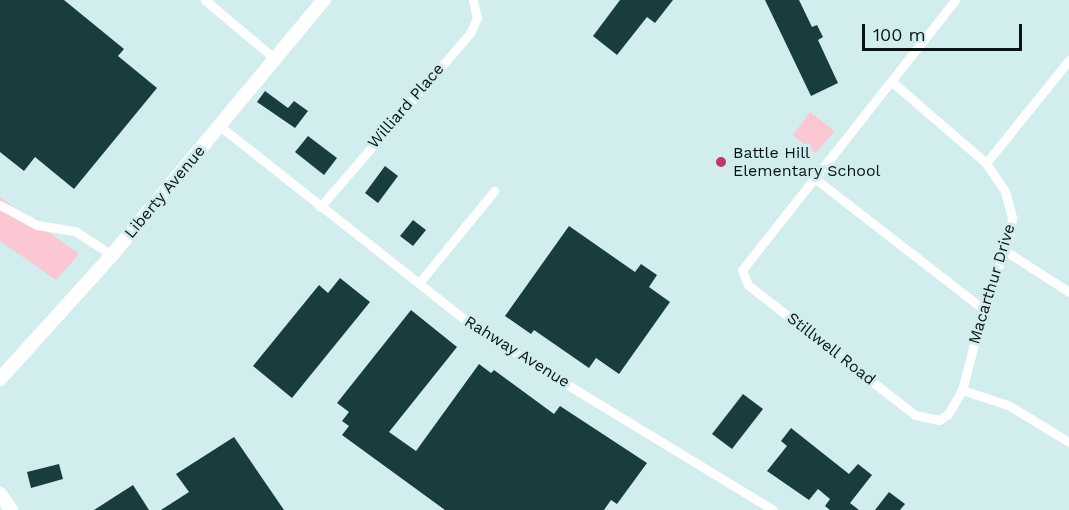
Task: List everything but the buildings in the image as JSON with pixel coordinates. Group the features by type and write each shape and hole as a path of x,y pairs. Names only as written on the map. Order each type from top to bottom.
{"street":[{"path":"205,0 275,59"},
{"name":"Liberty Avenue","path":"0,379 112,255 221,127 324,0"},
{"name":"Williard Place","path":"320,207 470,33 477,18 473,0"},
{"path":"955,0 813,177 983,309"},
{"path":"986,163 1065,73 1069,60"},
{"name":"Macarthur Drive","path":"891,81 986,163 1008,200 1012,225 983,309 962,390 948,414 939,420"},
{"name":"Rahway Avenue","path":"221,127 320,207 493,340 670,444 773,510"},
{"name":"Stillwell Road","path":"813,177 746,262 742,270 748,285 915,415 939,420"},
{"path":"419,283 494,191"},
{"path":"0,205 37,225 75,231 112,255"},
{"path":"1004,250 1069,292"},
{"path":"962,390 1008,405 1069,442"},
{"path":"0,494 11,510"}],"shaded area":[{"path":"810,112 835,131 815,153 793,135"},
{"path":"0,197 79,254 56,280 0,241"}],"place":[{"name":"Battle Hill Elementary School","path":"721,162"}]}
